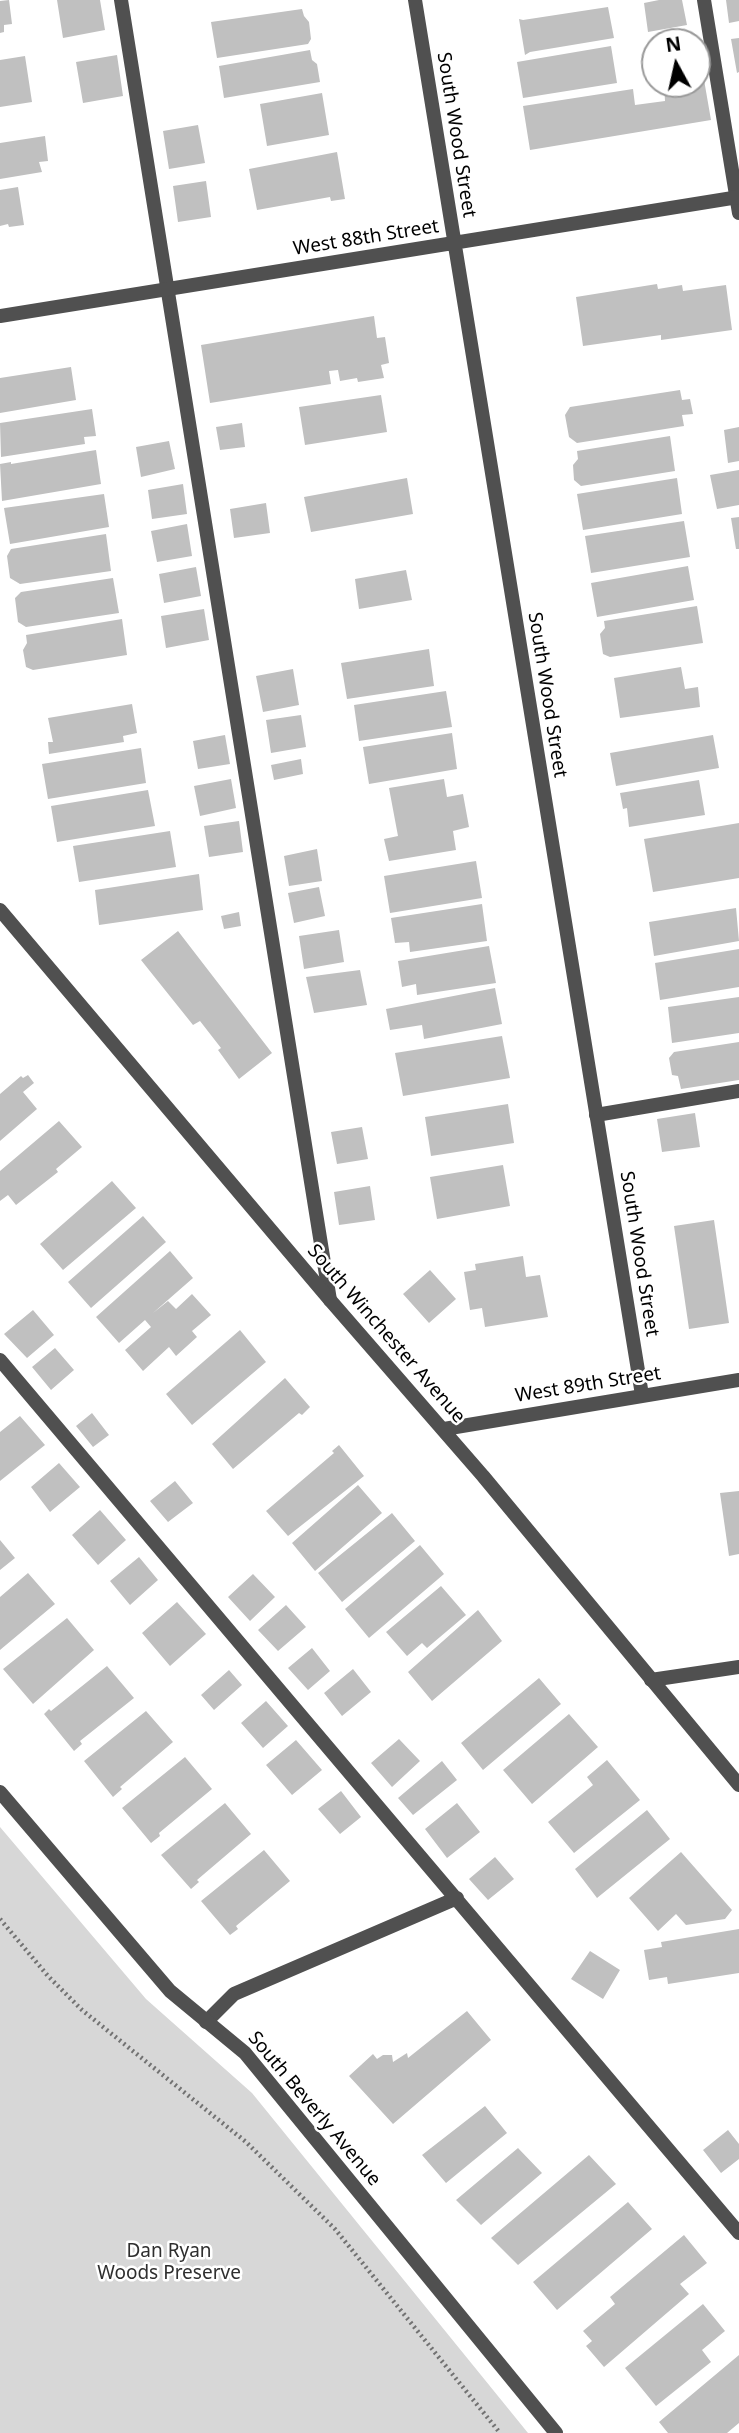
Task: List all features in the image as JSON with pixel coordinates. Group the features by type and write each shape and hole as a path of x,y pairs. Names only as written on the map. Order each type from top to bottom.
{"street":[{"path":"121,0 330,1300"},
{"name":"South Wood Street","path":"415,0 642,1395"},
{"path":"704,0 738,203"},
{"name":"West 88th Street","path":"0,316 454,243 738,203"},
{"name":"South Winchester Avenue","path":"0,910 330,1300 444,1429 739,1785"},
{"path":"596,1115 739,1091"},
{"path":"0,1360 739,2234"},
{"name":"West 89th Street","path":"444,1429 739,1380"},
{"path":"651,1680 739,1667"},
{"name":"South Beverly Avenue","path":"0,1792 170,1991 245,2053 556,2433"},
{"path":"206,2022 234,1994 457,1898"}],"path":[{"path":"0,1919 48,1976 82,2010 246,2142 335,2229 500,2433"}],"green space":[{"name":"Dan Ryan Woods Preserve","path":"0,1827 146,1999 252,2093 528,2433 0,2433"}],"building":[{"path":"9,0 12,24 4,25 4,32 0,33 0,1"},
{"path":"57,0 100,0 105,30 63,38"},
{"path":"682,0 687,25 647,28 644,3"},
{"path":"726,0 739,0 739,21 729,23"},
{"path":"608,7 614,38 525,55 519,19"},
{"path":"302,9 309,22 311,39 308,44 217,58 211,22"},
{"path":"739,38 739,72 737,73 731,39"},
{"path":"611,46 617,83 523,98 517,62"},
{"path":"310,50 312,60 317,64 320,82 224,98 219,66"},
{"path":"117,55 123,96 83,103 76,62"},
{"path":"25,56 32,102 0,107 0,60"},
{"path":"633,89 635,105 665,101 665,98 707,98 711,120 530,150 523,106"},
{"path":"322,93 329,135 267,146 260,104"},
{"path":"198,125 205,163 169,169 163,131"},
{"path":"45,136 48,161 39,162 42,172 0,179 0,143"},
{"path":"337,152 345,199 331,201 330,197 257,210 249,169"},
{"path":"206,181 211,217 178,222 173,186"},
{"path":"18,187 24,225 0,226 0,190"},
{"path":"657,284 658,289 682,285 683,291 726,285 732,330 661,340 661,335 583,346 576,297"},
{"path":"374,316 377,338 385,337 389,363 381,365 384,378 358,382 357,378 340,381 338,370 329,371 331,384 210,403 201,345"},
{"path":"71,367 76,400 0,413 0,378"},
{"path":"680,390 682,400 690,399 693,414 682,415 684,426 577,443 569,437 565,415 570,407"},
{"path":"381,395 387,432 305,445 299,407"},
{"path":"92,409 96,436 84,437 85,444 1,457 0,423"},
{"path":"242,423 245,447 220,450 216,427"},
{"path":"739,427 739,461 728,463 724,430"},
{"path":"670,436 675,471 581,486 574,480 573,465 578,459 577,451"},
{"path":"169,441 175,469 141,477 136,447"},
{"path":"96,450 101,484 2,501 0,464"},
{"path":"739,470 739,505 717,509 710,475"},
{"path":"407,478 413,514 311,532 304,497"},
{"path":"677,478 682,514 583,530 577,494"},
{"path":"183,484 187,514 152,519 148,490"},
{"path":"104,494 109,527 10,544 4,508"},
{"path":"266,503 270,533 234,538 230,509"},
{"path":"739,517 739,549 736,549 731,518"},
{"path":"684,521 690,557 591,573 585,536"},
{"path":"187,524 192,556 157,562 151,531"},
{"path":"106,534 111,571 20,584 10,578 7,556 11,549"},
{"path":"688,566 694,600 597,617 591,583"},
{"path":"196,567 201,596 164,603 159,574"},
{"path":"406,570 412,600 359,609 355,579"},
{"path":"113,578 119,613 26,627 18,622 15,598 21,592"},
{"path":"697,606 703,643 610,657 603,654 600,634 605,628 604,621"},
{"path":"204,609 209,640 166,648 161,616"},
{"path":"122,619 127,655 33,670 26,667 23,650 27,643 26,635"},
{"path":"429,649 434,686 347,699 341,663"},
{"path":"681,667 685,689 698,687 700,707 620,718 614,678"},
{"path":"293,669 299,705 263,712 256,676"},
{"path":"446,691 452,727 359,741 354,705"},
{"path":"132,704 137,733 123,736 124,742 49,754 48,742 53,742 48,718"},
{"path":"301,715 306,747 271,753 266,720"},
{"path":"452,733 457,769 369,784 363,747"},
{"path":"225,735 230,764 198,769 193,741"},
{"path":"713,735 719,768 616,786 610,753"},
{"path":"141,748 146,783 48,799 42,764"},
{"path":"301,759 303,774 274,780 271,765"},
{"path":"231,779 236,808 200,816 194,786"},
{"path":"444,779 447,797 463,794 469,827 453,831 456,850 389,861 384,839 398,836 389,788"},
{"path":"699,780 705,815 629,827 627,808 623,809 620,793"},
{"path":"148,790 155,826 57,842 51,806"},
{"path":"239,821 243,852 209,857 204,826"},
{"path":"739,823 739,878 653,892 644,839"},
{"path":"170,831 176,867 79,882 73,846"},
{"path":"317,849 322,881 289,886 284,856"},
{"path":"476,861 482,898 390,913 384,876"},
{"path":"199,874 203,910 99,925 95,890"},
{"path":"319,887 325,916 294,923 288,893"},
{"path":"482,904 487,941 410,952 409,942 395,943 391,918"},
{"path":"736,908 739,941 654,956 649,922"},
{"path":"239,912 241,926 224,929 221,916"},
{"path":"339,930 344,962 304,969 299,936"},
{"path":"178,931 272,1053 239,1079 218,1050 221,1048 200,1021 193,1025 141,960"},
{"path":"489,946 496,983 417,995 416,984 402,987 398,961"},
{"path":"739,949 739,987 660,1000 655,963"},
{"path":"360,970 367,1005 314,1013 306,977"},
{"path":"495,988 502,1024 424,1039 422,1025 390,1030 386,1009"},
{"path":"739,997 739,1033 672,1043 668,1007"},
{"path":"502,1036 510,1078 403,1096 395,1053"},
{"path":"739,1042 739,1080 681,1089 678,1076 672,1075 669,1058 674,1052"},
{"path":"28,1075 34,1083 23,1092 37,1109 0,1141 0,1094 21,1076 23,1078"},
{"path":"508,1104 514,1143 431,1156 425,1117"},
{"path":"695,1113 700,1147 662,1152 657,1119"},
{"path":"59,1121 82,1147 56,1169 58,1172 16,1205 8,1195 0,1201 0,1171"},
{"path":"362,1127 368,1159 337,1164 331,1132"},
{"path":"503,1165 510,1206 437,1219 430,1177"},
{"path":"112,1181 136,1208 63,1270 40,1244"},
{"path":"370,1186 375,1220 339,1225 334,1192"},
{"path":"143,1216 166,1242 91,1308 68,1282"},
{"path":"714,1220 729,1323 689,1329 674,1226"},
{"path":"170,1251 193,1278 153,1313 168,1301 176,1309 192,1294 211,1315 192,1331 197,1337 176,1356 169,1347 143,1371 125,1350 151,1327 145,1320 119,1343 96,1317"},
{"path":"523,1256 526,1277 540,1275 548,1317 485,1327 482,1308 470,1310 464,1272 476,1270 475,1264"},
{"path":"430,1270 456,1299 429,1323 403,1294"},
{"path":"33,1310 54,1335 27,1358 4,1334"},
{"path":"240,1330 266,1362 192,1425 166,1394"},
{"path":"55,1348 74,1370 51,1390 32,1367"},
{"path":"285,1378 310,1407 302,1415 299,1413 233,1469 212,1444"},
{"path":"92,1413 109,1435 93,1447 76,1426"},
{"path":"20,1416 45,1445 0,1481 0,1432"},
{"path":"339,1445 364,1476 288,1536 266,1511 334,1453 332,1451"},
{"path":"59,1463 80,1487 50,1512 31,1487"},
{"path":"175,1481 193,1503 168,1522 150,1501"},
{"path":"358,1485 382,1513 315,1571 292,1543"},
{"path":"739,1491 739,1554 729,1556 720,1493"},
{"path":"100,1510 126,1540 98,1565 72,1535"},
{"path":"392,1513 415,1541 342,1602 318,1573"},
{"path":"0,1540 15,1558 0,1570"},
{"path":"420,1545 444,1574 369,1638 345,1609"},
{"path":"139,1557 158,1580 130,1605 110,1581"},
{"path":"28,1573 55,1604 0,1650 0,1597"},
{"path":"253,1574 275,1597 250,1621 228,1597"},
{"path":"441,1586 466,1615 427,1648 422,1643 407,1656 386,1632"},
{"path":"177,1602 206,1634 170,1666 142,1633"},
{"path":"286,1605 306,1627 278,1651 258,1630"},
{"path":"478,1610 502,1641 432,1701 408,1672"},
{"path":"67,1618 94,1650 33,1704 3,1669"},
{"path":"312,1648 330,1671 308,1690 288,1668"},
{"path":"107,1666 134,1698 80,1741 82,1744 74,1751 44,1714"},
{"path":"353,1669 371,1692 342,1716 324,1693"},
{"path":"229,1670 242,1685 214,1710 201,1695"},
{"path":"539,1678 561,1704 483,1770 461,1743"},
{"path":"266,1701 288,1726 263,1748 241,1723"},
{"path":"146,1711 173,1742 120,1787 122,1789 113,1797 84,1761"},
{"path":"569,1714 598,1747 532,1804 503,1770"},
{"path":"399,1739 420,1761 392,1787 371,1763"},
{"path":"296,1740 322,1770 292,1795 266,1765"},
{"path":"185,1757 212,1789 159,1833 160,1836 151,1843 122,1808"},
{"path":"607,1760 640,1800 574,1853 548,1822 593,1785 587,1777"},
{"path":"442,1761 457,1780 413,1815 398,1798"},
{"path":"341,1791 361,1817 340,1834 318,1809"},
{"path":"225,1803 251,1834 197,1880 199,1882 191,1889 161,1855"},
{"path":"457,1803 480,1832 447,1858 425,1829"},
{"path":"647,1810 670,1839 597,1898 575,1869"},
{"path":"264,1850 290,1881 236,1926 238,1929 230,1935 201,1901"},
{"path":"681,1852 732,1910 725,1919 686,1925 676,1914 658,1931 629,1898"},
{"path":"495,1857 514,1879 488,1900 469,1879"},
{"path":"739,1929 739,1973 668,1984 667,1977 649,1980 644,1950 662,1947 661,1942"},
{"path":"590,1951 620,1970 603,1999 571,1979"},
{"path":"467,2011 491,2040 393,2124 349,2076 373,2054 377,2059 383,2055 392,2055 393,2062 407,2053 408,2058"},
{"path":"485,2106 507,2133 446,2183 422,2155"},
{"path":"728,2130 739,2144 739,2159 721,2173 703,2150"},
{"path":"518,2148 542,2173 481,2225 456,2200"},
{"path":"589,2155 616,2184 518,2265 491,2238"},
{"path":"628,2202 652,2229 557,2310 533,2282"},
{"path":"684,2235 707,2263 680,2284 689,2294 604,2367 586,2346 592,2341 583,2331 615,2304 610,2297"},
{"path":"703,2304 725,2331 702,2350 711,2362 656,2406 625,2368"},
{"path":"739,2355 739,2423 727,2433 668,2433 659,2422"}]}
